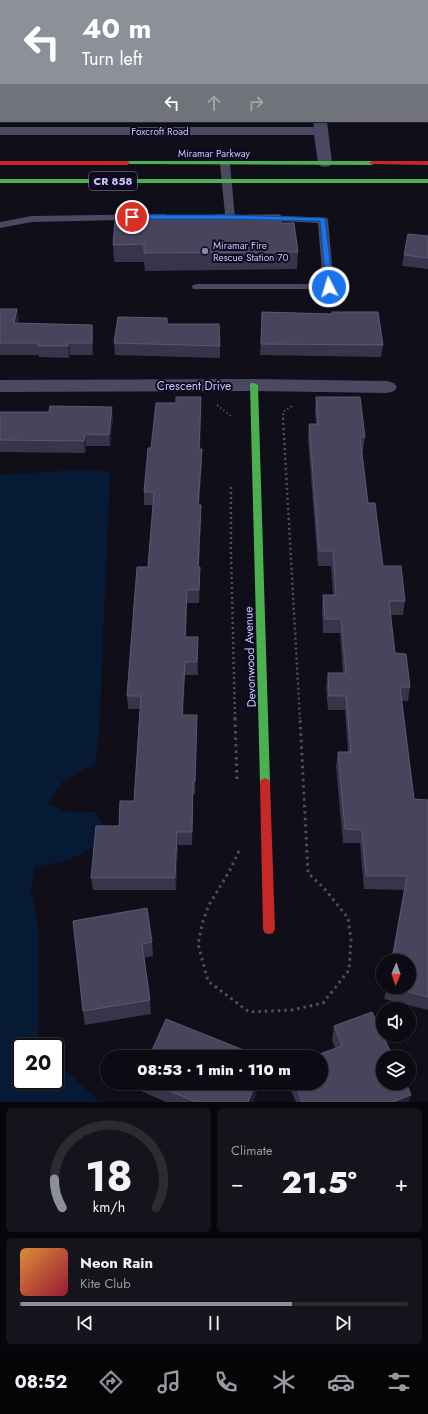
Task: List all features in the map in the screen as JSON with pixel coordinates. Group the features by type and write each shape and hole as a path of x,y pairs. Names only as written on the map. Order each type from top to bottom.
{"main road":[{"name":"Miramar Parkway","path":"0,163 428,163"},
{"name":"CR 858","path":"0,181 428,181"},
{"name":"Devonwood Avenue","path":"254,385 269,929"}],"street":[{"name":"Foxcroft Road","path":"0,131 320,126 325,163"},
{"name":"Crescent Drive","path":"0,386 254,385 387,387"}],"lane":[{"path":"207,217 234,217 225,181 225,164"},
{"path":"0,225 32,219 177,217"},
{"path":"198,287 329,287 323,220 253,218"}],"water":[{"path":"77,470 110,471 99,735 95,764 62,782 48,804 64,811 95,812 105,828 97,845 69,860 35,867 31,891 38,925 38,1038 12,1038 12,1090 64,1090 64,1071 70,1074 99,1102 0,1102 0,475"}],"building":[{"path":"280,215 281,223 294,223 298,252 144,253 144,244 113,245 115,221 146,221 147,216"},
{"path":"408,234 428,236 428,258 404,255"},
{"path":"0,309 17,309 14,323 92,325 92,343 69,343 68,346 38,346 38,343 0,343"},
{"path":"262,312 332,314 332,312 378,312 383,345 261,344"},
{"path":"118,317 167,318 167,324 219,324 220,346 114,343"},
{"path":"176,397 201,397 199,449 202,449 198,505 201,505 198,567 200,567 199,590 187,590 185,637 198,637 197,662 185,662 182,715 197,715 192,832 177,832 175,878 91,878 96,826 119,826 120,801 134,801 141,696 127,696 137,567 148,567 154,492 144,492 148,448 151,448 156,403 176,403"},
{"path":"316,397 360,397 365,437 360,437 368,503 375,503 383,566 401,566 405,601 389,601 395,653 406,654 410,687 400,687 414,799 428,800 428,997 416,994 416,954 393,954 407,876 366,876 362,830 345,829 338,752 351,752 346,696 329,696 328,673 346,673 341,619 325,619 323,595 336,595 333,551 319,551 309,424 318,424"},
{"path":"50,406 112,407 109,435 85,434 84,441 0,440 0,412 49,412"},
{"path":"147,908 152,942 142,944 150,1000 83,1011 73,921"},
{"path":"372,1012 376,1021 376,1042 386,1042 390,1050 376,1050 376,1090 409,1090 411,1095 393,1102 302,1102 298,1090 328,1090 328,1051 342,1046 334,1026"},
{"path":"166,1019 244,1050 152,1050"},
{"path":"168,1090 253,1090 248,1102 196,1102"}],"traffic: fast":[{"path":"127,163 372,163"},
{"path":"0,181 428,181"},
{"path":"254,385 265,783"}],"traffic: jam":[{"path":"0,163 127,163"},
{"path":"372,163 428,163"},
{"path":"265,783 269,929"}],"place":[{"name":"Miramar Fire Rescue Station 70","path":"205,251"}],"route":[{"path":"132,217 230,217 323,220 329,287"}]}
